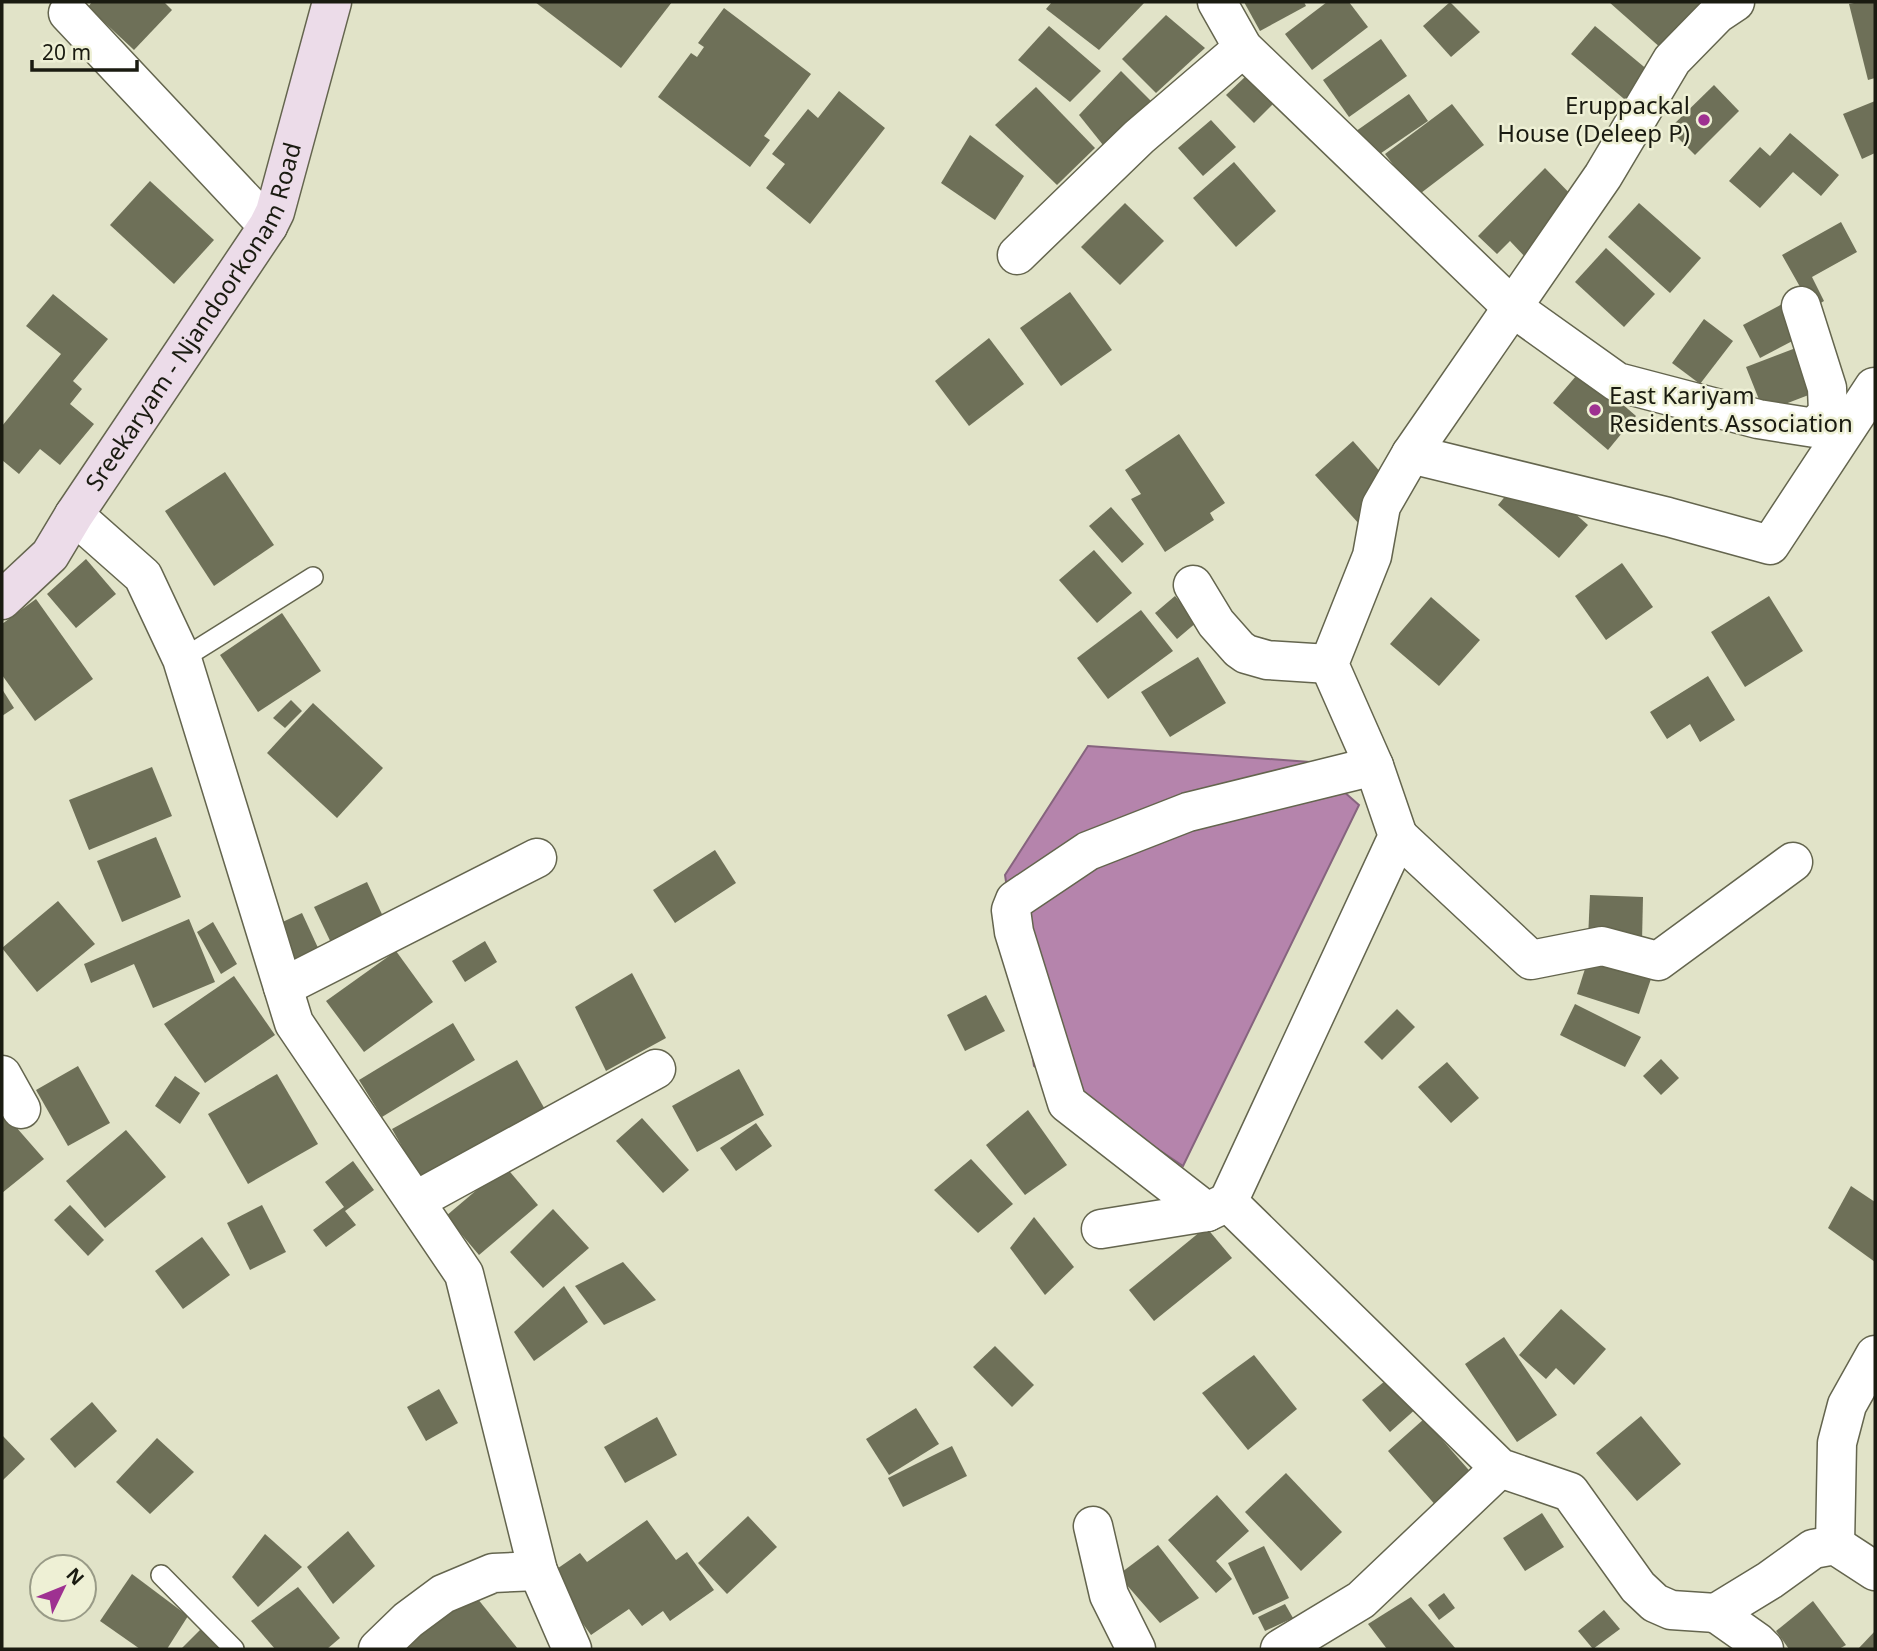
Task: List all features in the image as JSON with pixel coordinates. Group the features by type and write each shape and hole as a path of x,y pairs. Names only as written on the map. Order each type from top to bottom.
{"main road":[{"name":"Sreekaryam - Njandoorkonam Road","path":"2,600 50,555 74,514 268,226 275,212 332,2"}],"street":[{"path":"1735,2 1717,13 1672,60 1603,176 1411,454 1381,506 1372,556 1329,664 1374,766 1398,836 1531,960 1602,946 1657,961 1793,862"},
{"path":"1215,3 1243,48 1512,307 1617,382 1758,419 1815,428 1828,412 1827,388 1801,306"},
{"path":"68,13 268,226"},
{"path":"1017,255 1139,137 1243,48"},
{"path":"1411,454 1770,545 1874,387"},
{"path":"74,514 143,576 181,659 294,1023 464,1274 538,1571 572,1649"},
{"path":"1193,585 1216,623 1246,654 1267,660 1329,664"},
{"path":"1374,766 1188,812 1088,851 1015,900 1011,910 1014,932 1067,1103 1217,1207 1500,1468 1570,1492 1638,1587 1655,1603 1671,1611 1716,1613 1764,1649"},
{"path":"1217,1207 1398,836"},
{"path":"283,987 537,858"},
{"path":"415,1201 656,1069"},
{"path":"2,1075 21,1109"},
{"path":"1101,1229 1217,1207"},
{"path":"1835,1545 1837,1443 1847,1405 1875,1356"},
{"path":"1280,1649 1361,1600 1500,1468"},
{"path":"1093,1526 1109,1595 1136,1649"},
{"path":"1716,1613 1770,1580 1813,1549 1835,1545 1875,1571"},
{"path":"378,1649 408,1620 443,1594 493,1573 538,1571"}],"lane":[{"path":"181,659 313,577"},
{"path":"161,1575 234,1649"}],"shaded area":[{"path":"1088,746 1310,762 1359,805 1183,1166 1034,1066 1005,875"}],"building":[{"path":"92,2 164,2 172,10 134,50 88,7"},
{"path":"535,2 672,2 621,68"},
{"path":"1052,2 1145,2 1099,50 1046,9"},
{"path":"1244,2 1304,2 1306,6 1260,31"},
{"path":"1327,2 1349,2 1368,27 1312,70 1285,34"},
{"path":"1450,2 1480,32 1451,57 1423,26"},
{"path":"1609,2 1721,2 1671,57"},
{"path":"1875,2 1875,78 1868,80 1849,4"},
{"path":"724,8 811,74 764,136 770,140 750,167 658,97 691,53 697,57 704,47 698,43"},
{"path":"1166,15 1205,48 1156,93 1122,59"},
{"path":"1049,26 1101,71 1070,102 1018,60"},
{"path":"1595,26 1655,76 1630,104 1571,54"},
{"path":"1381,39 1407,76 1349,117 1323,80"},
{"path":"1121,71 1151,101 1103,145 1079,115"},
{"path":"1246,76 1273,104 1254,123 1226,95"},
{"name":"Eruppackal House (Deleep P)","path":"1714,85 1739,111 1695,155 1669,129"},
{"path":"1036,87 1095,148 1057,185 995,125"},
{"path":"839,91 885,128 810,224 766,188 785,164 772,154 808,109 818,118"},
{"path":"1409,94 1428,121 1368,162 1349,136"},
{"path":"1875,101 1875,153 1862,159 1843,114"},
{"path":"1452,104 1484,145 1417,196 1385,154"},
{"path":"1211,120 1236,147 1203,176 1178,148"},
{"path":"1790,133 1839,175 1821,196 1793,172 1760,208 1729,181 1760,147 1770,156"},
{"path":"970,135 1024,176 995,220 941,183"},
{"path":"1234,162 1276,211 1236,247 1193,198"},
{"path":"1545,168 1582,206 1528,260 1510,241 1497,254 1478,236"},
{"path":"150,181 214,240 174,284 110,225"},
{"path":"1125,203 1164,241 1120,285 1081,247"},
{"path":"1639,203 1701,258 1670,293 1608,237"},
{"path":"1841,222 1857,252 1812,277 1824,301 1812,308 1782,255"},
{"path":"1606,248 1655,294 1624,327 1575,282"},
{"path":"1070,292 1112,350 1061,386 1020,328"},
{"path":"53,294 108,339 73,381 82,389 70,404 94,424 60,465 40,449 19,474 2,460 2,426 61,354 26,326"},
{"path":"1784,303 1802,336 1760,358 1743,325"},
{"path":"1704,319 1733,341 1700,384 1672,363"},
{"path":"989,338 1024,384 969,426 935,381"},
{"path":"1801,346 1819,391 1764,412 1746,367"},
{"name":"East Kariyam Residents Association","path":"1582,369 1636,416 1608,450 1553,403"},
{"path":"1179,434 1225,503 1210,513 1214,520 1165,552 1131,499 1141,494 1125,470"},
{"path":"1353,441 1398,492 1360,525 1315,475"},
{"path":"1526,471 1588,525 1559,558 1498,505"},
{"path":"225,472 274,545 214,586 165,511"},
{"path":"1111,507 1144,544 1122,563 1089,526"},
{"path":"1094,550 1132,593 1097,623 1059,580"},
{"path":"86,559 116,594 76,628 47,594"},
{"path":"1622,563 1653,607 1606,640 1575,596"},
{"path":"1175,596 1197,622 1177,639 1155,613"},
{"path":"1769,596 1803,651 1745,687 1711,632"},
{"path":"1431,597 1480,640 1439,686 1390,644"},
{"path":"36,599 93,679 35,721 2,675 2,624"},
{"path":"1141,610 1173,651 1108,699 1077,658"},
{"path":"282,613 321,671 258,712 220,655"},
{"path":"1198,657 1226,703 1170,737 1141,692"},
{"path":"1708,676 1735,720 1700,742 1690,724 1667,739 1650,712"},
{"path":"2,689 14,708 2,716"},
{"path":"291,700 302,711 285,728 273,718"},
{"path":"313,703 383,768 337,818 267,753"},
{"path":"152,767 172,816 89,850 69,800"},
{"path":"156,837 181,897 122,922 97,861"},
{"path":"715,850 736,883 675,923 653,890"},
{"path":"367,882 387,925 334,949 314,907"},
{"path":"1590,895 1643,897 1642,941 1588,939"},
{"path":"58,901 95,944 37,992 2,948"},
{"path":"302,913 319,950 292,961 276,925"},
{"path":"189,919 215,982 153,1008 134,964 91,983 84,964"},
{"path":"213,922 237,964 221,974 197,932"},
{"path":"485,941 497,962 465,982 452,961"},
{"path":"396,951 433,1002 364,1052 326,1001"},
{"path":"1590,953 1653,973 1639,1014 1577,994"},
{"path":"632,973 666,1038 606,1071 575,1007"},
{"path":"234,976 275,1035 205,1083 164,1024"},
{"path":"986,995 1005,1031 965,1051 947,1015"},
{"path":"1575,1004 1641,1037 1625,1067 1560,1035"},
{"path":"1397,1009 1415,1027 1382,1060 1364,1042"},
{"path":"453,1023 475,1060 382,1117 359,1080"},
{"path":"1661,1059 1679,1078 1661,1095 1643,1076"},
{"path":"517,1060 547,1113 422,1182 392,1129"},
{"path":"1447,1062 1479,1098 1451,1123 1418,1087"},
{"path":"78,1066 110,1123 68,1146 36,1090"},
{"path":"739,1069 764,1115 697,1152 672,1106"},
{"path":"277,1074 318,1144 248,1184 208,1114"},
{"path":"175,1076 200,1093 180,1124 155,1106"},
{"path":"1028,1110 1067,1165 1025,1195 986,1145"},
{"path":"2,1111 44,1159 2,1193"},
{"path":"642,1118 689,1170 663,1193 616,1141"},
{"path":"756,1123 772,1146 736,1171 720,1148"},
{"path":"126,1130 166,1177 105,1228 66,1181"},
{"path":"971,1159 1013,1204 978,1233 934,1190"},
{"path":"353,1161 374,1190 345,1211 356,1225 326,1247 313,1230 344,1207 325,1182"},
{"path":"505,1166 538,1205 479,1255 446,1216"},
{"path":"1851,1186 1875,1202 1875,1262 1828,1228"},
{"path":"70,1205 104,1240 88,1256 54,1220"},
{"path":"262,1205 286,1252 250,1270 227,1223"},
{"path":"553,1209 589,1248 543,1288 510,1252"},
{"path":"1034,1217 1074,1267 1045,1295 1010,1248"},
{"path":"1206,1227 1232,1258 1154,1321 1129,1290"},
{"path":"202,1237 230,1275 183,1309 155,1271"},
{"path":"623,1262 656,1300 604,1325 575,1286"},
{"path":"564,1286 588,1322 534,1361 514,1332"},
{"path":"1561,1309 1606,1349 1574,1385 1556,1368 1546,1379 1519,1355"},
{"path":"1504,1337 1557,1415 1517,1442 1465,1364"},
{"path":"995,1346 1034,1385 1012,1407 973,1367"},
{"path":"1254,1355 1297,1409 1248,1450 1202,1393"},
{"path":"1391,1376 1418,1407 1390,1432 1362,1400"},
{"path":"439,1389 458,1423 426,1441 407,1407"},
{"path":"92,1402 117,1431 75,1468 50,1439"},
{"path":"916,1408 939,1444 889,1475 866,1439"},
{"path":"1641,1416 1681,1464 1637,1501 1596,1453"},
{"path":"657,1417 677,1455 625,1483 604,1447"},
{"path":"1424,1419 1474,1476 1438,1508 1388,1451"},
{"path":"2,1435 25,1459 2,1481"},
{"path":"157,1438 194,1472 150,1514 116,1482"},
{"path":"952,1446 967,1476 903,1507 888,1478"},
{"path":"1286,1473 1342,1532 1301,1571 1245,1512"},
{"path":"1217,1495 1249,1531 1216,1561 1232,1579 1216,1593 1168,1540"},
{"path":"1542,1513 1564,1547 1525,1571 1503,1538"},
{"path":"748,1516 777,1547 727,1594 698,1563"},
{"path":"647,1520 676,1560 687,1552 714,1590 670,1621 663,1611 642,1626 629,1609 591,1635 548,1575 580,1553 587,1562"},
{"path":"348,1531 375,1566 333,1604 307,1567"},
{"path":"265,1534 302,1567 258,1607 232,1577"},
{"path":"1158,1545 1199,1598 1160,1623 1118,1575"},
{"path":"1264,1546 1289,1598 1253,1615 1228,1563"},
{"path":"132,1574 188,1616 167,1649 140,1649 100,1621"},
{"path":"298,1587 340,1638 327,1649 275,1649 251,1621"},
{"path":"473,1593 518,1649 392,1649"},
{"path":"1444,1593 1455,1608 1439,1620 1428,1605"},
{"path":"1411,1597 1456,1649 1387,1649 1368,1624"},
{"path":"1813,1601 1846,1645 1839,1649 1789,1649 1776,1631"},
{"path":"1285,1604 1293,1618 1265,1631 1258,1617"},
{"path":"1604,1610 1620,1629 1593,1649 1578,1631"},
{"path":"203,1627 225,1649 181,1649"},
{"path":"1875,1631 1875,1649 1858,1649"}],"place":[{"name":"Eruppackal House (Deleep P)","path":"1704,120"},
{"name":"East Kariyam Residents Association","path":"1595,410"}]}
